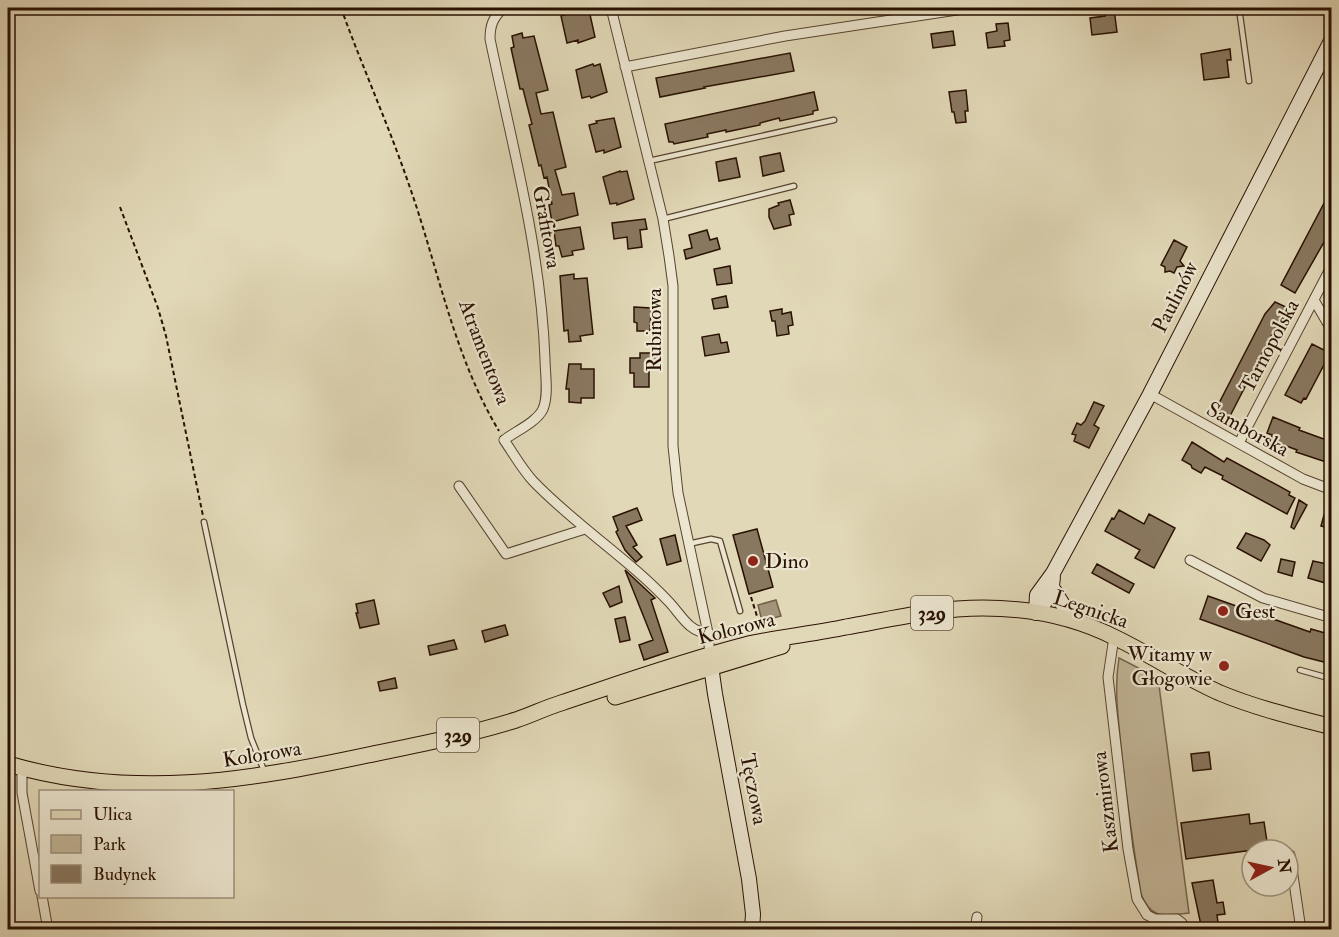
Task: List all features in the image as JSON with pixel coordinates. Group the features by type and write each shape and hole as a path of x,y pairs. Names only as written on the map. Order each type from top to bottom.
{"main road":[{"name":"Kolorowa","path":"15,766 70,778 155,785 197,784 266,775 397,749 519,719 557,704 710,662 764,641 962,609 1036,612"},
{"name":"Legnicka","path":"1036,612 1077,622 1114,637 1219,692 1270,711 1332,727"}],"street":[{"name":"Grafitowa","path":"503,8 490,26 490,39 533,237 545,376 545,404 542,411 504,440"},
{"name":"Rubinowa","path":"611,8 663,219 673,286 673,446 678,493 708,633 710,662"},
{"path":"625,67 785,36 970,8"},
{"name":"Paulinów","path":"1036,612 1036,595 1053,580 1332,39"},
{"name":"Tarnopolska","path":"1239,443 1332,265"},
{"path":"1314,300 1332,331"},
{"name":"Samborska","path":"1150,394 1303,479 1332,490"},
{"path":"504,440 531,479 669,602 694,630 708,633"},
{"path":"459,486 506,554 585,529"},
{"path":"1190,560 1263,598 1332,618"},
{"path":"1053,580 1065,608 1077,622"},
{"name":"Kaszmirowa","path":"1114,637 1108,677 1128,849 1137,899 1147,915 1155,919 1177,920 1185,930"},
{"name":"Tęczowa","path":"710,662 749,879 753,914 752,930"},
{"path":"15,766 39,886"},
{"path":"42,898 48,930"},
{"path":"1296,898 1301,930"},
{"path":"975,930 976,917"}],"lane":[{"path":"1239,8 1250,81"},
{"path":"649,161 834,120"},
{"path":"663,219 794,186"},
{"path":"204,522 251,738 266,775"},
{"path":"688,544 711,538 720,541 740,611"},
{"path":"1300,670 1332,679"}],"path":[{"name":"Atramentowa","path":"341,8 408,182 461,352 485,409 504,440"},
{"path":"120,207 164,327 204,522"},
{"path":"752,597 762,633"}],"green space":[{"path":"1119,658 1158,678 1189,913 1160,914 1150,909 1141,894 1127,802 1119,724 1117,691"}],"shaded area":[{"path":"776,600 781,616 762,621 758,605"}],"building":[{"path":"581,9 581,11 589,10 595,37 578,43 578,40 567,43 561,16"},
{"path":"1114,9 1117,32 1092,35 1090,18 1105,16 1104,10"},
{"path":"1008,23 1010,40 1004,41 1005,46 988,48 986,33 997,31 996,24"},
{"path":"953,31 955,45 933,48 931,34"},
{"path":"522,33 523,38 534,36 548,90 536,93 541,114 553,112 566,167 555,170 562,195 574,193 578,215 552,222 549,205 552,204 547,177 544,178 541,165 539,166 529,125 532,124 523,89 520,89 511,48 514,47 512,36"},
{"path":"1230,49 1231,60 1227,60 1229,77 1204,80 1201,54"},
{"path":"790,53 794,71 660,97 656,78"},
{"path":"593,64 594,66 600,64 607,92 591,98 590,96 582,98 576,70"},
{"path":"966,90 968,111 965,111 966,122 956,123 949,92"},
{"path":"814,92 818,110 813,111 813,114 780,121 779,118 760,123 760,125 707,134 708,137 674,144 669,142 665,124"},
{"path":"614,118 621,147 604,153 604,150 596,152 589,125 597,123 596,121"},
{"path":"780,153 784,171 763,176 760,157"},
{"path":"736,158 740,177 719,181 716,162"},
{"path":"627,171 634,199 617,205 617,203 610,204 603,177"},
{"path":"1332,188 1332,228 1295,293 1281,285"},
{"path":"790,200 794,214 789,215 791,225 774,229 769,217 769,209 779,205 778,203"},
{"path":"645,219 647,229 640,230 642,247 628,249 627,237 614,239 612,223"},
{"path":"580,227 584,249 572,251 573,255 562,257 559,246 556,246 554,231"},
{"path":"707,230 710,240 717,238 720,249 686,259 684,250 692,248 689,235"},
{"path":"1174,240 1187,247 1180,261 1184,266 1177,267 1174,273 1165,272 1165,267 1161,265"},
{"path":"730,266 732,283 717,285 714,269"},
{"path":"574,274 574,279 587,278 593,334 580,336 581,341 569,342 568,330 564,331 560,276"},
{"path":"726,296 728,307 714,309 712,299"},
{"path":"1275,302 1286,307 1230,416 1216,409 1265,314"},
{"path":"634,307 651,308 650,331 637,331 637,323 634,322"},
{"path":"782,309 782,314 791,312 793,325 788,326 789,334 777,336 775,321 772,321 770,311"},
{"path":"719,334 721,343 727,342 729,352 705,356 702,337"},
{"path":"1312,344 1328,352 1325,358 1327,359 1306,399 1304,398 1301,403 1285,395"},
{"path":"640,353 658,353 658,363 649,363 649,387 634,387 634,373 630,373 630,358 640,358"},
{"path":"569,364 581,364 581,369 594,369 594,398 581,398 581,403 569,402 569,389 566,389"},
{"path":"1094,402 1104,406 1094,425 1099,428 1089,448 1074,441 1076,435 1072,434 1077,423 1081,425 1085,421"},
{"path":"1273,417 1300,428 1299,430 1332,442 1332,464 1296,452 1297,450 1270,440 1272,435 1267,433"},
{"path":"1192,442 1224,462 1227,458 1290,492 1289,495 1295,498 1287,514 1222,479 1223,476 1205,467 1201,473 1192,468 1182,460"},
{"path":"1329,497 1332,498 1332,529 1321,526"},
{"path":"1299,500 1307,505 1294,529 1291,527"},
{"path":"637,508 642,520 626,526 637,545 633,547 642,557 636,562 625,550 616,532 618,530 613,517"},
{"path":"1119,510 1144,524 1149,514 1175,528 1154,568 1135,558 1140,550 1105,531"},
{"name":"Dino","path":"757,529 773,587 749,594 733,535"},
{"path":"1246,533 1270,545 1261,561 1237,548"},
{"path":"675,535 681,561 667,565 660,539"},
{"path":"1281,559 1295,562 1292,576 1278,572"},
{"path":"1313,561 1332,565 1332,585 1308,578"},
{"path":"1097,564 1134,584 1129,593 1092,573"},
{"path":"625,570 655,598 651,600 668,652 644,660 639,645 653,640"},
{"path":"619,586 622,602 610,607 603,593"},
{"path":"1208,596 1310,632 1311,629 1332,635 1332,664 1304,657 1200,619"},
{"path":"374,600 379,624 360,628 356,604"},
{"path":"625,617 630,640 620,642 615,619"},
{"path":"505,625 508,635 485,642 482,631"},
{"path":"454,640 457,649 430,655 428,646"},
{"path":"395,678 397,688 380,691 378,682"},
{"path":"1209,752 1211,769 1193,771 1191,754"},
{"path":"1249,814 1250,824 1264,822 1266,838 1240,838 1240,852 1186,859 1181,823"},
{"path":"1213,880 1217,903 1223,902 1225,914 1217,915 1219,930 1202,930 1192,883"}],"place":[{"name":"Dino","path":"753,561"},
{"name":"Gest","path":"1223,611"},
{"name":"Witamy w Głogowie","path":"1224,666"}]}
